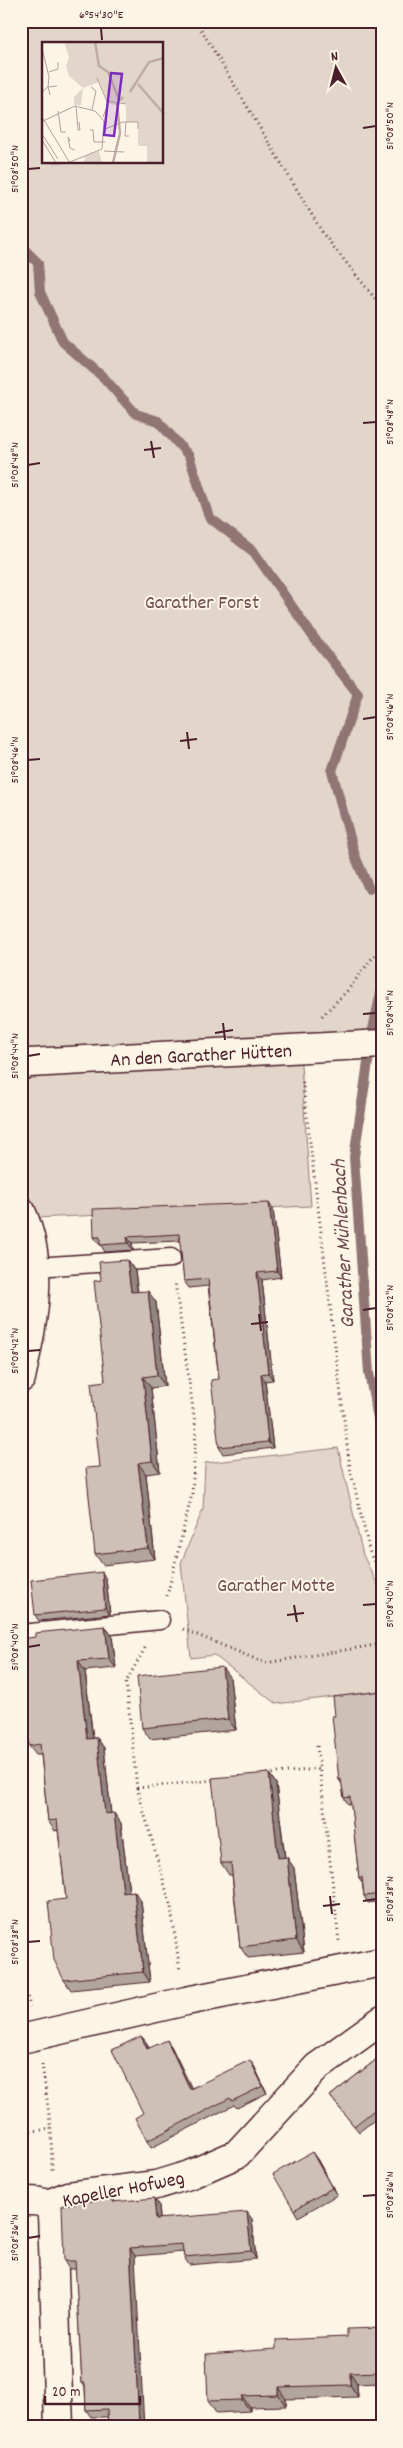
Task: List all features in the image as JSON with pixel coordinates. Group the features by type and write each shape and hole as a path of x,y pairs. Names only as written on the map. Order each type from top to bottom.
{"street":[{"name":"An den Garather Hütten","path":"21,1066 29,1063 382,1044"},
{"path":"21,1211 29,1227 36,1266 33,1317 21,1378"},
{"path":"29,2038 186,2001 382,1962"},
{"name":"Kapeller Hofweg","path":"34,2203 68,2196 156,2185 189,2176 237,2154 316,2067 382,2020"},
{"path":"34,2203 52,2213 59,2427"}],"lane":[{"path":"36,1266 171,1258"},
{"path":"21,1634 160,1620"}],"path":[{"path":"196,21 324,235 382,307"},
{"path":"382,945 348,990 317,1022 298,1049 350,1468 370,1553 382,1581"},
{"path":"160,1620 265,1663 382,1644"},
{"path":"317,1746 342,1969"},
{"path":"262,1774 319,1768"},
{"path":"137,1788 223,1779"},
{"path":"21,1973 29,2038 51,2128 53,2191 34,2203"},
{"path":"21,2132 51,2128"}],"green space":[{"name":"Garather Forst","path":"21,21 382,21 382,1039 300,1050 311,1206 34,1218 21,1191"},
{"name":"Garather Motte","path":"338,1448 363,1555 382,1594 382,1691 276,1704 214,1655 191,1658 181,1563 203,1509 205,1463"}],"building":[{"path":"269,1203 277,1271 257,1273 268,1373 261,1374 268,1442 219,1447 211,1380 219,1379 208,1279 184,1281 179,1234 127,1237 128,1243 100,1245 100,1237 94,1237 93,1209"},
{"path":"127,1260 131,1292 148,1291 157,1375 143,1377 152,1461 138,1463 148,1548 95,1554 86,1468 100,1467 91,1383 105,1381 94,1281 101,1280 99,1262"},
{"path":"102,1572 105,1608 35,1615 31,1580"},
{"path":"105,1626 109,1659 78,1661 87,1739 97,1738 105,1814 114,1813 123,1893 134,1891 143,1972 64,1980 54,1960 48,1901 66,1899 57,1820 48,1821 40,1744 29,1746 21,1676 21,1668 24,1668 21,1639 35,1637 35,1633"},
{"path":"222,1667 228,1719 142,1728 137,1676"},
{"path":"382,1691 382,1894 364,1896 362,1877 359,1878 350,1797 344,1798 341,1779 339,1780 332,1716 335,1716 333,1697"},
{"path":"269,1773 278,1858 287,1857 296,1940 240,1947 231,1863 221,1863 212,1778"},
{"path":"141,2036 147,2049 167,2040 190,2089 250,2060 263,2086 232,2101 230,2098 147,2141 135,2118 143,2113 112,2050"},
{"path":"382,2055 382,2104 354,2126 330,2096"},
{"path":"312,2152 332,2188 294,2210 273,2174"},
{"path":"113,2198 113,2202 154,2198 156,2219 247,2212 251,2251 184,2257 182,2244 130,2248 139,2424 166,2423 166,2427 108,2427 107,2409 86,2410 85,2383 82,2383 75,2261 64,2261 62,2205"},
{"path":"382,2328 382,2372 350,2373 350,2385 278,2387 278,2395 242,2396 242,2400 208,2401 206,2354 276,2349 276,2340 347,2337 347,2329"}],"waterway":[{"path":"21,246 38,263 40,292 63,342 104,378 136,414 158,421 189,456 209,517 254,552 314,638 358,694 332,771 355,856 369,889"},
{"name":"Garather Mühlenbach","path":"382,988 373,1029 354,1157 369,1373 382,1438"}]}
